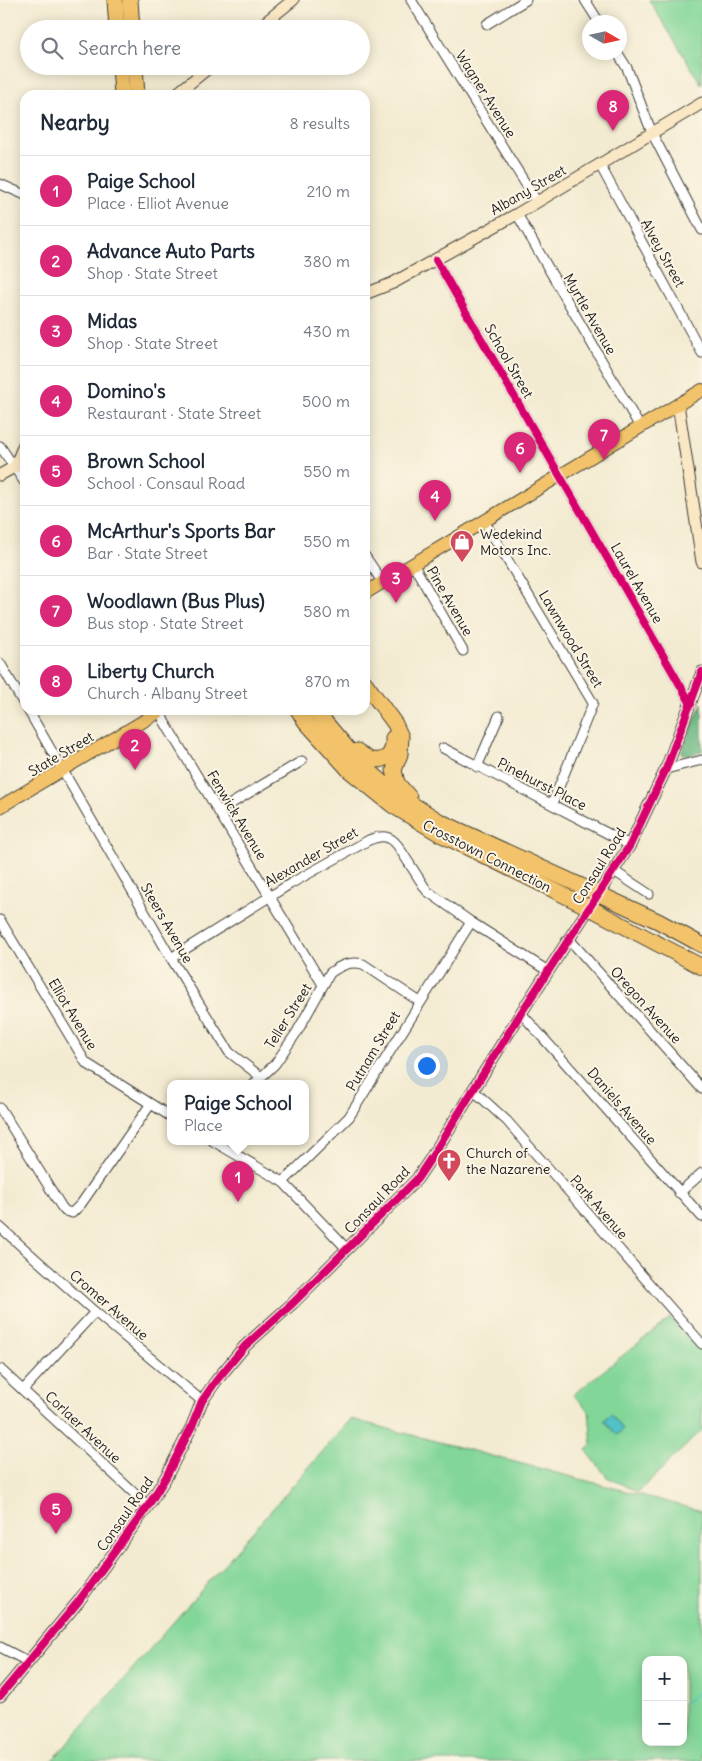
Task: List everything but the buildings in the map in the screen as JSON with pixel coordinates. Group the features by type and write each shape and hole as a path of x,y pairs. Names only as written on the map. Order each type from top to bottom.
{"highway":[{"path":"114,0 116,20"},
{"path":"130,0 131,20"},
{"path":"121,75 122,90"},
{"path":"136,75 137,90"},
{"path":"370,690 395,724 401,737 400,754 394,770 397,783 407,796 440,828"},
{"path":"335,735 370,760 380,760 390,754 394,746 390,726 370,699"},
{"path":"292,715 318,750 371,798 395,814 440,828"},
{"name":"Crosstown Connection","path":"301,715 305,722 350,771 392,805 440,828 702,967"},
{"name":"Crosstown Connection","path":"319,715 358,761 398,796 440,828 598,893 658,921 702,946"}],"main road":[{"path":"370,590 702,390"},
{"name":"State Street","path":"0,807 153,715"}],"street":[{"path":"268,20 293,0"},
{"name":"Wagner Avenue","path":"411,0 536,202"},
{"path":"487,24 526,0"},
{"path":"586,0 595,15"},
{"path":"622,60 627,68 652,133 702,230"},
{"path":"181,90 200,75"},
{"name":"Albany Street","path":"370,292 393,283 517,214 702,103"},
{"name":"Alvey Street","path":"600,165 702,353"},
{"path":"0,184 20,193"},
{"name":"Myrtle Avenue","path":"517,214 640,427"},
{"name":"School Street","path":"436,260 561,475"},
{"path":"678,404 702,562"},
{"path":"0,446 20,464 0,475"},
{"name":"Laurel Avenue","path":"561,475 691,704"},
{"name":"Lawnwood Street","path":"484,522 593,704 552,804"},
{"path":"370,564 383,583"},
{"name":"Pine Avenue","path":"412,564 463,651"},
{"path":"0,663 20,697"},
{"name":"Consaul Road","path":"0,1696 78,1602 148,1506 166,1477 192,1426 202,1401 245,1346 293,1303 417,1178 431,1158 588,907 630,845 666,769 702,672"},
{"name":"Steers Avenue","path":"31,715 171,958 229,1052 258,1080"},
{"name":"Fenwick Avenue","path":"162,715 164,721 323,985"},
{"path":"477,767 499,716"},
{"name":"Pinehurst Place","path":"443,748 630,845"},
{"path":"666,769 702,760"},
{"path":"219,811 302,761"},
{"name":"Alexander Street","path":"171,958 269,897 369,840 386,836 398,846 427,891 471,922 548,971"},
{"path":"614,871 648,894"},
{"name":"Elliot Avenue","path":"0,920 86,1063 167,1114"},
{"name":"Putnam Street","path":"283,1182 349,1117 471,922"},
{"name":"Oregon Avenue","path":"569,939 702,1089"},
{"path":"323,985 330,973 347,963 355,962 363,964 420,1002"},
{"name":"Teller Street","path":"258,1080 275,1064 297,1032 323,985"},
{"name":"Daniels Avenue","path":"521,1013 702,1217"},
{"name":"Park Avenue","path":"473,1090 506,1121 702,1344"},
{"path":"0,1108 60,1206 65,1212 72,1212 81,1204 150,1105"},
{"path":"220,1145 283,1182 346,1248"},
{"path":"679,1192 702,1173"},
{"name":"Cromer Avenue","path":"0,1227 95,1312 202,1401"},
{"path":"23,1390 95,1312"},
{"name":"Corlaer Avenue","path":"0,1369 148,1506"},
{"path":"0,1646 29,1662"}],"green space":[{"path":"649,0 702,0 702,85"},
{"path":"702,703 702,751 689,756 681,753"},
{"path":"670,1318 702,1353 702,1430 638,1492 607,1477 586,1450 592,1444 589,1411 573,1395"},
{"path":"351,1419 702,1511 702,1761 52,1761"}],"water":[{"path":"611,1414 623,1429 617,1435 604,1420"}],"waterway":[{"path":"687,1701 702,1690"}],"cycle path":[{"path":"436,260 691,704"},
{"path":"0,1696 78,1602 148,1506 166,1477 192,1426 202,1401 216,1381 245,1346 293,1303 417,1179 521,1013 630,845 666,769 702,672"}],"place":[{"name":"Liberty Church","path":"613,131"},
{"name":"Woodlawn (Bus Plus)","path":"604,460"},
{"name":"McArthur's Sports Bar","path":"520,473"},
{"name":"Domino's","path":"435,521"},
{"name":"Wedekind Motors Inc.","path":"462,563"},
{"name":"Midas","path":"396,603"},
{"name":"Advance Auto Parts","path":"135,770"},
{"name":"Church of the Nazarene","path":"449,1182"},
{"name":"Paige School","path":"238,1202"},
{"name":"Brown School","path":"56,1534"}]}
